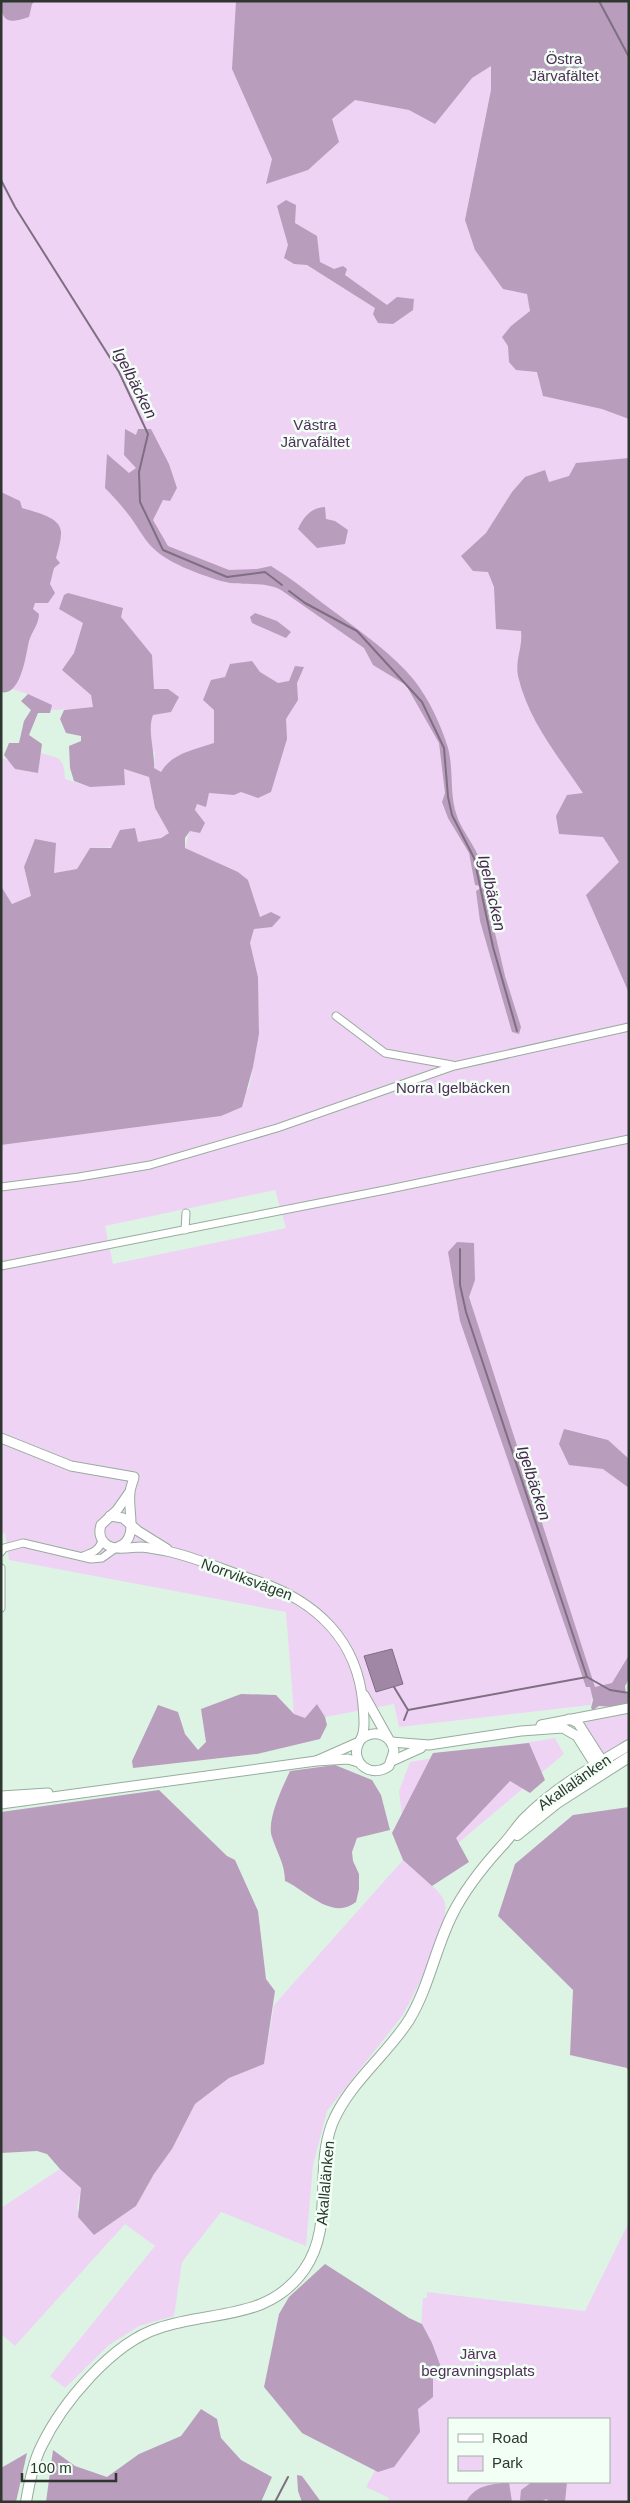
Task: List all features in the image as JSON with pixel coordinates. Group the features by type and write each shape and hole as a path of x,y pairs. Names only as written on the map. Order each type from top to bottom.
{"main road":[{"name":"Akallalänken","path":"26,2502 40,2448 55,2421 92,2375 113,2355 157,2328 254,2308 272,2300 289,2287 306,2268 313,2255 322,2228 326,2146 332,2124 346,2097 401,2032 411,2017 427,1984 453,1912 471,1881 503,1846 629,1745"},
{"name":"Akallalänken","path":"602,1768 629,1757"}],"street":[{"path":"336,1016 384,1053 454,1066"},
{"path":"1,1187 79,1178 150,1165 277,1128 454,1066 629,1027"},
{"path":"1,1266 629,1138"},
{"path":"185,1230 186,1213"},
{"name":"Norrviksvägen","path":"1,1438 71,1466 134,1477 129,1493 130,1525 128,1540 121,1547 116,1548 102,1558 91,1559 23,1543 4,1548 1,1552"},
{"name":"Norrviksvägen","path":"102,1540 100,1530 129,1493"},
{"name":"Norrviksvägen","path":"109,1517 123,1518 130,1525 172,1552"},
{"path":"83,1556 92,1553 100,1546 102,1540 116,1548"},
{"name":"Norrviksvägen","path":"116,1548 143,1547 172,1552 274,1587 302,1600 320,1615 336,1633 351,1659 362,1691 390,1740"},
{"path":"1,1568 1,1608"},
{"name":"Norrviksvägen","path":"360,1741 364,1721 362,1691"},
{"path":"521,1731 569,1719 629,1708"},
{"path":"569,1719 578,1723 602,1768"},
{"path":"1,1806 316,1761 348,1759 358,1762 366,1770 372,1772 384,1770 392,1762 408,1752 429,1745 521,1731 555,1728 569,1730 577,1736 602,1768"},
{"path":"316,1761 360,1741 366,1736 378,1733 390,1740 429,1745"},
{"path":"390,1740 394,1751 392,1762"},
{"path":"358,1762 356,1752 360,1741"},
{"path":"1,1796 113,1789"}],"green space":[{"path":"1,1 629,1 629,1668 614,1695 592,1697 591,1705 399,1727 394,1704 325,1717 317,1704 305,1718 294,1714 286,1612 9,1560 5,1533 1,1534 1,1145 221,1116 249,1088 259,1034 258,977 250,943 254,929 268,914 260,917 248,880 237,872 185,848 197,804 203,806 154,768 155,752 72,709 52,710 33,696 1,685","holes":["275,1190 286,1228 113,1264 105,1226"]},
{"path":"1,1 35,1 32,4 29,17 12,21 5,18 1,9"},
{"name":"Östra Järvafältet","path":"236,1 629,1 629,419 602,409 543,396 537,372 516,370 509,362 508,346 502,337 511,326 530,311 527,294 503,289 475,250 465,220 491,90 491,66 472,78 435,124 409,110 355,100 332,119 339,142 308,170 266,184 272,159 232,69"},
{"path":"286,200 296,205 295,223 317,236 320,262 334,269 343,266 347,269 345,275 387,305 397,297 414,299 413,310 393,324 378,323 373,314 375,308 307,265 294,264 284,258 288,245 277,206"},
{"path":"125,429 136,435 138,429 151,429 169,464 177,488 170,501 163,500 153,520 168,546 229,570 257,569 271,566 377,644 397,661 414,680 434,712 448,748 455,808 460,824 480,859 483,877 480,886 475,885 469,853 448,818 442,802 445,793 439,743 406,685 373,665 364,648 281,590 266,585 236,584 221,581 183,567 157,551 105,488 107,454 129,473 136,468 124,455"},
{"path":"629,458 629,993 586,895 619,862 603,837 559,834 556,816 567,795 583,793 536,723 529,708 517,670 521,631 496,629 494,587 488,572 473,571 461,556 486,533 512,492 525,477 545,470 549,482 569,476 576,463"},
{"path":"1,492 20,501 22,508 40,513 52,519 60,527 61,533 56,558 60,563 54,568 50,584 55,593 48,603 35,603 33,609 39,614 39,618 29,641 18,681 8,692 1,692"},
{"path":"325,507 326,519 335,521 348,530 345,544 317,548 298,529 308,514 316,509"},
{"path":"68,593 123,608 121,617 152,655 154,689 168,689 179,697 171,712 153,715 151,721 154,768 161,772 177,756 214,743 214,710 203,700 211,680 225,677 230,664 252,661 260,672 278,683 289,681 295,666 304,667 297,683 298,700 286,719 287,739 271,792 258,798 241,792 234,795 209,793 206,807 197,804 195,810 205,823 200,833 190,831 185,838 185,848 238,872 248,880 260,917 271,912 281,917 272,927 254,929 250,943 258,977 259,1034 253,1067 242,1107 221,1116 1,1145 1,886 12,904 31,896 24,867 35,839 56,843 54,873 77,869 90,848 111,848 120,830 135,828 138,842 161,838 169,833 155,808 149,777 124,769 125,785 90,787 74,781 70,768 69,746 81,741 81,736 66,733 60,719 64,710 93,707 91,695 62,670 74,653 83,623 59,609 64,595"},
{"path":"255,613 277,621 291,632 286,638 252,623 250,617"},
{"path":"28,694 52,705 50,713 38,713 29,735 42,744 38,773 15,769 4,755 9,743 19,743 24,721 31,710 21,701"},
{"path":"40,753 52,756 62,762 65,779 90,787 124,769 149,777 155,808 169,833 142,843 90,848 77,869 54,873 24,867 31,896 12,904 1,886 1,758 10,761 15,769 38,773"},
{"path":"484,886 505,976 521,1027 519,1034 512,1032 480,921 476,891"},
{"path":"457,1242 474,1243 475,1280 469,1297 595,1687 612,1683 629,1655 629,1679 625,1686 626,1694 629,1694 629,1703 614,1707 599,1706 593,1710 591,1708 593,1700 590,1687 586,1687 460,1321 448,1252"},
{"path":"564,1429 608,1440 629,1459 629,1488 603,1469 569,1465 559,1444"},
{"path":"241,1694 276,1695 294,1714 305,1718 317,1704 325,1717 327,1725 320,1739 257,1754 133,1768 132,1761 158,1705 178,1712 185,1734 198,1750 206,1742 201,1709"},
{"path":"629,1711 629,1741 602,1754 580,1722"},
{"path":"555,1738 564,1754 420,1875 402,1815 399,1791 410,1762"},
{"path":"529,1743 545,1780 530,1793 510,1781 456,1838 469,1862 432,1886 403,1860 392,1833 433,1753"},
{"path":"335,1765 372,1780 381,1795 390,1830 357,1838 352,1852 353,1861 359,1874 359,1889 356,1902 347,1907 338,1908 320,1902 285,1881 282,1864 271,1830 273,1813 290,1771"},
{"path":"159,1790 227,1856 235,1860 258,1911 266,1979 275,1991 264,2064 229,2078 195,2104 172,2149 154,2174 136,2206 94,2235 78,2217 81,2188 47,2154 37,2151 1,2153 1,1812"},
{"path":"629,1807 629,2073 627,2068 570,2055 573,1990 498,1916 515,1864 573,1815"},
{"path":"403,1860 436,1890 444,1900 443,1923 431,1958 415,1992 403,2015 327,2111 313,2165 306,2246 221,2212 182,2262 174,2316 139,2326 109,2345 65,2388 50,2376 155,2246 125,2224 15,2346 1,2334 1,2208 60,2169 81,2188 77,2209 94,2235 136,2206 154,2174 172,2149 195,2104 229,2078 264,2064 274,2005"},
{"name":"Järva begravningsplats","path":"629,2222 629,2502 387,2502 389,2498 366,2487 409,2407 419,2354 423,2298 427,2298 427,2292 585,2311"},
{"path":"325,2264 409,2318 422,2324 432,2343 442,2370 433,2379 433,2397 418,2409 420,2432 394,2467 378,2472 302,2433 264,2387 279,2314 289,2297"},
{"path":"201,2409 217,2419 221,2438 241,2460 272,2477 261,2502 46,2502 53,2450 75,2466 107,2477 139,2454 181,2436"},
{"path":"27,2453 16,2502 1,2502 1,2468"},
{"path":"297,2475 302,2476 321,2502 302,2502 298,2491"},
{"path":"509,2483 512,2502 466,2502 474,2492 490,2485"},
{"path":"531,2483 567,2483 565,2502 551,2502 546,2499 541,2502 520,2500 521,2490"}],"shaded area":[{"path":"392,1649 403,1684 376,1692 364,1656"}],"waterway":[{"path":"599,1 629,57"},
{"name":"Igelbäcken","path":"1,180 15,207 119,372 148,434 139,472 140,502 163,550 227,577 265,572 282,585"},
{"name":"Igelbäcken","path":"289,591 305,603 357,631 422,702 444,748 448,797 452,815 474,858 493,947 517,1031"},
{"name":"Igelbäcken","path":"460,1249 460,1285 466,1312 587,1677 610,1690 629,1693"},
{"path":"394,1687 408,1710 587,1677"},
{"path":"404,1720 408,1710"},
{"path":"275,2502 288,2477"}],"park label":[{"name":"Västra Järvafältet","path":"315,432"},
{"name":"Norra Igelbäcken","path":"453,1087"}]}
